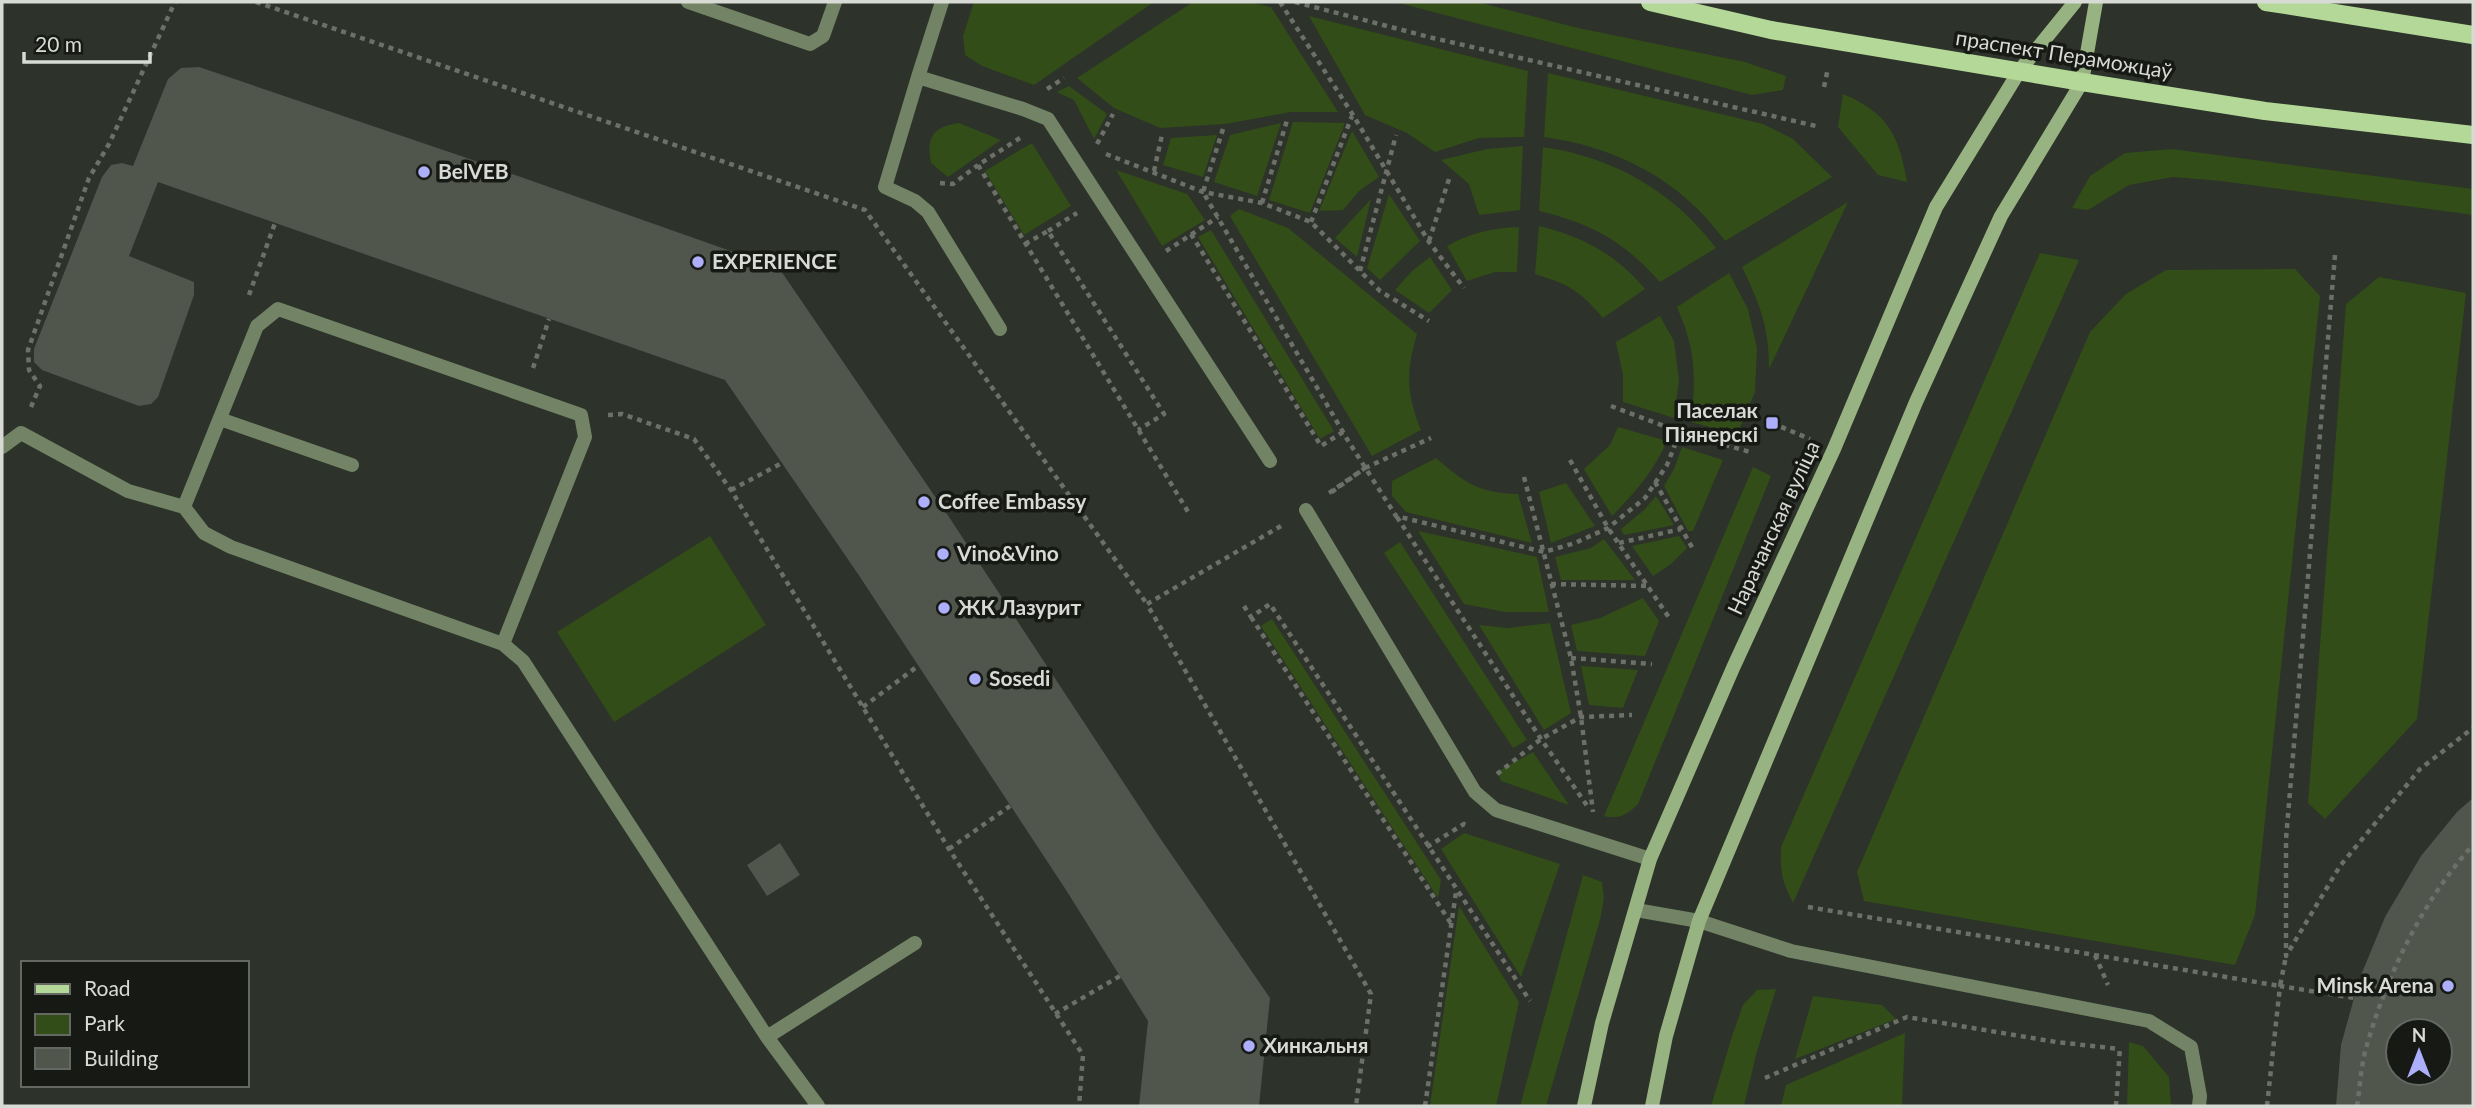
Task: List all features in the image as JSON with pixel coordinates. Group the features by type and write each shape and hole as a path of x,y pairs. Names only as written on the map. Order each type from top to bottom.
{"main road":[{"name":"праспект Пераможцаў","path":"1650,2 1820,39 2082,82 2265,111 2473,135"},
{"name":"Нарачанская вуліца","path":"1584,1106 1602,1023 1650,859 1733,668 1834,449 1936,207 2021,70 2075,2"},
{"path":"1652,1106 1666,1035 1699,921 1916,402 2001,216 2082,82 2096,2"},
{"path":"2266,2 2473,35"}],"lane":[{"path":"688,2 810,44 823,36 835,2"},
{"path":"942,2 885,187 915,201 928,212 1000,329"},
{"path":"918,77 1048,119 1270,461"},
{"path":"184,507 257,326 278,309 581,415 585,437 503,644"},
{"path":"220,419 352,465"},
{"path":"2,447 21,433 128,491 184,507 204,533 231,547 503,644 523,661 767,1037 818,1106"},
{"path":"1306,510 1475,792 1496,810 1650,859"},
{"path":"1636,910 1699,921 1791,951 2149,1021 2191,1047 2200,1096 2199,1106"},
{"path":"767,1037 915,943"}],"path":[{"path":"21,433 40,386 29,370 28,350 89,178 109,144 175,2"},
{"path":"256,2 865,210 1147,604 1371,994 1356,1106"},
{"path":"1280,2 1353,115 1429,242 1464,288"},
{"path":"1295,2 1446,41 1816,126"},
{"path":"1039,96 1064,78"},
{"path":"930,175 939,183 953,184 1070,104 1045,91"},
{"path":"1094,150 1113,114"},
{"path":"1311,222 1353,115"},
{"path":"1262,203 1288,117"},
{"path":"1223,129 1203,192 1365,468 1541,739 1594,815 1570,658 1524,477"},
{"path":"1154,172 1162,135"},
{"path":"1360,271 1396,135"},
{"path":"1006,136 1016,140"},
{"path":"1088,139 1094,150 1203,192 1262,203 1311,222 1380,291 1429,321"},
{"path":"978,166 1190,515"},
{"path":"1429,242 1450,176"},
{"path":"1160,255 1218,218"},
{"path":"275,223 249,296 278,309"},
{"path":"1025,244 1048,231 1164,414 1138,429"},
{"path":"1191,234 1321,446 1343,432"},
{"path":"2267,1106 2280,986 2286,956 2286,839 2334,255"},
{"path":"524,394 549,318"},
{"path":"1611,406 1680,432 1750,452"},
{"path":"581,415 622,414 694,439 732,490 949,849 1083,1055 1079,1106"},
{"path":"1772,423 1834,449"},
{"path":"1396,516 1544,552 1575,543 1608,528 1645,498 1667,465 1680,432"},
{"path":"1365,468 1431,438"},
{"path":"1570,460 1608,528 1670,619"},
{"path":"732,490 782,463"},
{"path":"1656,482 1693,549"},
{"path":"1147,604 1282,526"},
{"path":"1619,543 1681,528"},
{"path":"1551,584 1648,586"},
{"path":"1251,617 1270,604 1530,1001"},
{"path":"1244,606 1452,925"},
{"path":"1570,658 1652,664"},
{"path":"863,707 918,666"},
{"path":"1475,792 1541,739 1581,717 1632,715"},
{"path":"2286,956 2340,866 2420,769 2473,728"},
{"path":"949,849 1010,806"},
{"path":"2357,1106 2366,1050 2385,988 2415,928 2451,869 2473,845"},
{"path":"1425,1106 1457,891"},
{"path":"1808,907 2354,998"},
{"path":"1055,1014 1120,976"},
{"path":"1765,1078 1907,1017 2056,1042 2120,1049"}],"green space":[{"path":"974,2 1154,2 1034,85 982,66 965,55 963,36"},
{"path":"1193,2 1249,2 1271,7 1338,112 1291,112 1225,124 1160,128 1114,108 1077,78"},
{"path":"1395,2 1477,2 1578,28 1745,62 1786,76 1783,90 1752,95"},
{"path":"1309,16 1528,71 1524,137 1479,138 1435,152 1407,133 1365,115"},
{"path":"1548,73 1763,124 1793,139 1832,177 1725,241 1708,219 1688,200 1645,170 1597,149 1544,137"},
{"path":"1069,86 1107,114 1094,139 1074,100 1057,92"},
{"path":"1843,94 1871,109 1889,128 1900,151 1907,182 1878,175 1838,127"},
{"path":"1293,122 1345,123 1310,213 1269,200"},
{"path":"959,123 1001,140 948,177 931,163 931,140 943,127"},
{"path":"1281,123 1257,196 1214,182 1230,135"},
{"path":"1352,131 1379,177 1359,191 1343,210 1319,211"},
{"path":"1217,135 1203,177 1163,165 1171,138"},
{"path":"1032,143 1071,206 1024,235 985,171"},
{"path":"1523,146 1520,210 1479,215 1469,184 1441,160 1487,149"},
{"path":"1543,147 1594,159 1640,180 1681,210 1716,248 1660,282 1633,255 1606,236 1575,222 1539,211"},
{"path":"2172,149 2473,189 2473,215 2173,177 2129,185 2088,210 2072,208 2090,176 2125,153"},
{"path":"1116,170 1187,194 1205,220 1162,246"},
{"path":"1389,194 1420,241 1380,280 1367,268"},
{"path":"1371,199 1357,257 1335,238"},
{"path":"1848,202 1769,369 1762,316 1742,267"},
{"path":"1239,209 1288,228 1417,334 1409,382 1412,405 1421,430 1372,456 1230,216"},
{"path":"1539,226 1570,235 1598,248 1623,266 1645,289 1603,318 1573,290 1535,274"},
{"path":"1519,227 1517,272 1495,272 1467,281 1447,246 1482,232"},
{"path":"1211,230 1334,431 1320,439 1198,237"},
{"path":"2040,253 2079,260 1793,903 1782,876 1781,847"},
{"path":"1430,257 1452,290 1429,313 1395,290 1412,271"},
{"path":"2295,269 2320,296 2255,915 2235,965 1864,901 1857,872 2090,332 2126,294 2166,270"},
{"path":"1729,273 1748,309 1757,348 1755,392 1737,434 1691,422 1693,363 1688,337 1677,307"},
{"path":"2379,277 2466,293 2417,719 2325,819 2308,803 2346,304"},
{"path":"1660,316 1674,341 1679,380 1674,418 1623,402 1623,375 1616,342"},
{"path":"1618,427 1667,441 1643,482 1612,516 1584,469 1610,445"},
{"path":"1682,447 1723,460 1693,531 1688,531 1664,486"},
{"path":"1436,458 1473,485 1518,494 1532,543 1406,512 1392,496 1392,481"},
{"path":"1753,467 1771,476 1638,804 1623,815 1604,816"},
{"path":"1566,483 1595,526 1551,543 1539,492"},
{"path":"1656,496 1674,525 1624,535 1621,529"},
{"path":"1418,531 1537,557 1549,612 1505,612 1464,604"},
{"path":"710,536 766,625 614,722 557,632"},
{"path":"1679,536 1687,548 1671,564 1653,576 1632,546"},
{"path":"1604,539 1635,580 1561,580 1555,557 1591,548"},
{"path":"1400,542 1527,740 1513,748 1384,553"},
{"path":"1643,598 1659,621 1645,656 1577,651 1571,625 1600,618"},
{"path":"1272,619 1441,880 1438,898 1261,626"},
{"path":"1550,623 1571,713 1544,730 1479,625 1508,628"},
{"path":"1581,666 1638,670 1623,708 1589,705"},
{"path":"1533,752 1569,805 1501,781 1497,772"},
{"path":"1464,833 1560,864 1521,977 1441,849"},
{"path":"1583,875 1602,882 1604,898 1600,920 1546,1106 1520,1106"},
{"path":"1459,906 1519,1002 1496,1106 1430,1106"},
{"path":"1776,989 1744,1106 1711,1106 1743,1005 1757,990"},
{"path":"1813,996 1882,1005 1896,1019 1795,1059"},
{"path":"1905,1033 1902,1106 1781,1106 1786,1085"},
{"path":"2129,1042 2143,1046 2169,1077 2171,1106 2127,1106"}],"building":[{"name":"ЖК Лазурит","path":"199,67 779,268 1270,998 1259,1106 1139,1106 1148,1021 1066,890 858,574 725,380 158,182 129,256 194,282 194,295 158,397 151,404 139,406 42,370 34,362 34,349 102,177 111,165 122,163 133,166 168,79 181,68"},
{"path":"2473,798 2473,1106 2336,1106 2341,1045 2359,980 2385,917 2421,856 2457,812"},
{"path":"780,843 800,875 767,896 747,865"}],"place":[{"name":"BelVEB","path":"424,172"},
{"name":"EXPERIENCE","path":"698,262"},
{"name":"Паселак Піянерскі","path":"1772,423"},
{"name":"Coffee Embassy","path":"924,502"},
{"name":"Vino&Vino","path":"943,554"},
{"name":"ЖК Лазурит","path":"944,608"},
{"name":"Sosedi","path":"975,679"},
{"name":"Minsk Arena","path":"2448,986"},
{"name":"Хинкальня","path":"1249,1046"}]}
